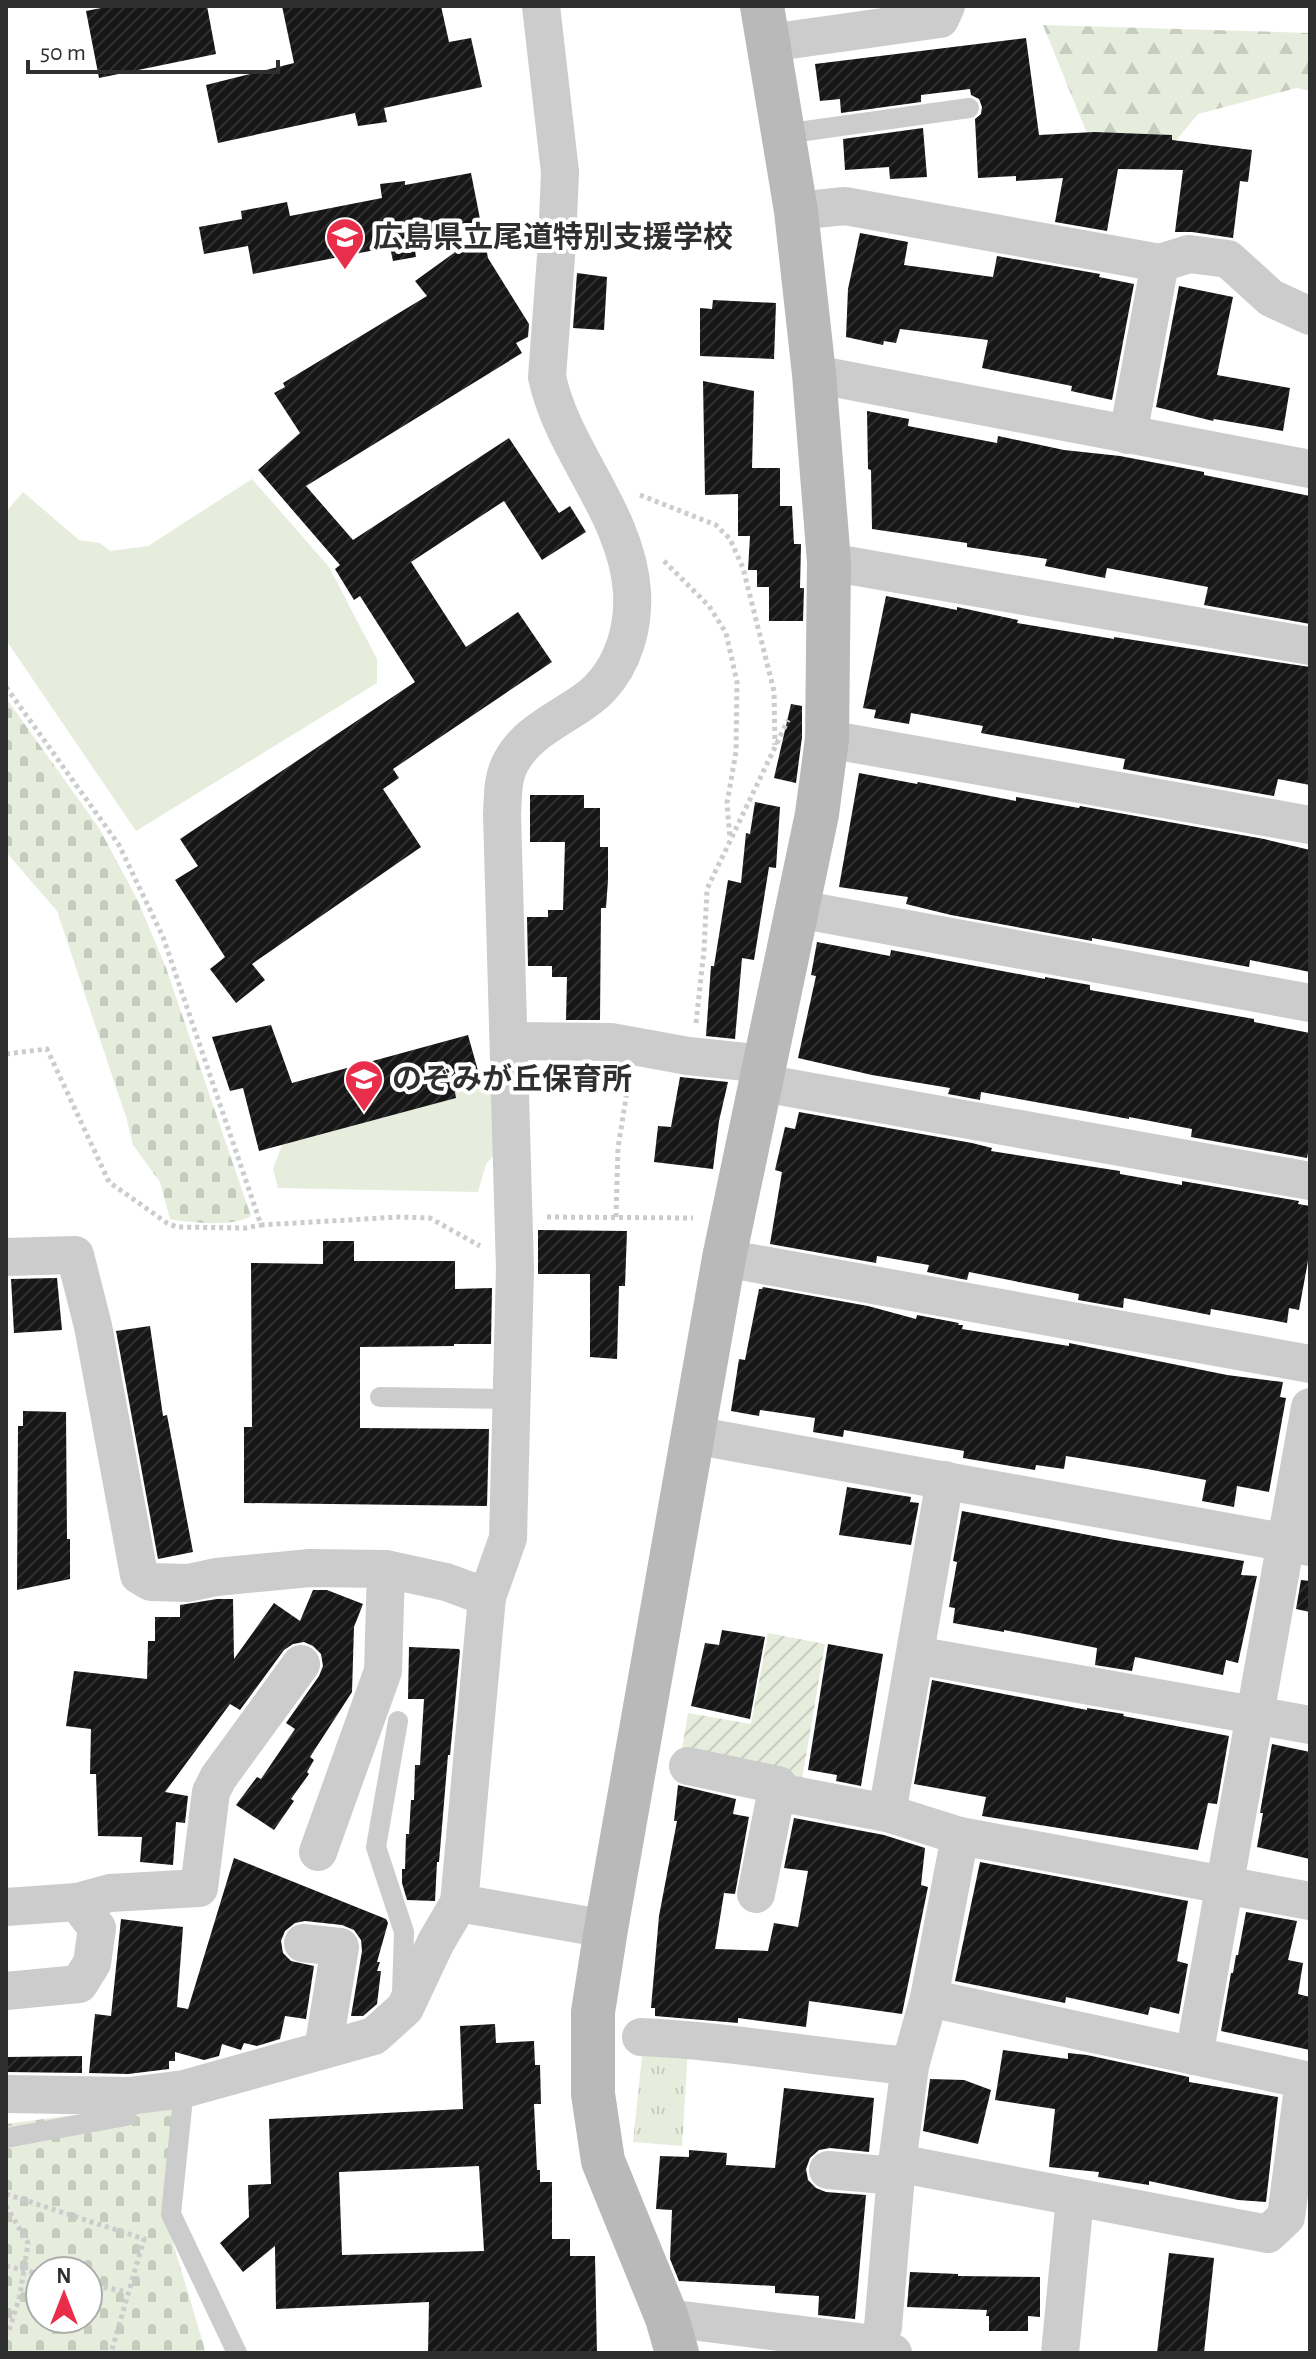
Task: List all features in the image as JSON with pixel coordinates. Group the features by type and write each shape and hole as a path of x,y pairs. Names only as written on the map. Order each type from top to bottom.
{"street":[{"path":"6,2094 129,2096 184,2089 374,2036 405,2008 436,1942 459,1903 487,1597 508,1538 515,1269 503,784 511,762 524,743 600,688 617,664 633,614 628,562 620,539 565,426 547,377 560,172 541,6"},
{"path":"946,6 940,19 766,25 796,211 814,374 829,562 827,739 817,814 729,1238 593,2012 593,2094 603,2161 672,2336 881,2351 896,2170 910,2066 929,1998 960,1836"},
{"path":"796,211 845,206 1160,263 1189,254 1228,259 1271,298 1310,316"},
{"path":"1128,435 1160,263"},
{"path":"814,374 1310,469"},
{"path":"829,562 1310,646"},
{"path":"827,739 1310,825"},
{"path":"798,909 1310,1003"},
{"path":"510,1041 611,1042 692,1056 764,1074 1310,1181"},
{"path":"729,1238 1310,1364"},
{"path":"6,1257 75,1255 93,1326 139,1575 151,1582 188,1583 216,1577 310,1568 386,1569 446,1582 487,1597"},
{"path":"1194,2056 1256,1715 1299,1545 1310,1407"},
{"path":"693,1435 1299,1545"},
{"path":"887,1813 945,1480"},
{"path":"318,1852 383,1671 386,1569"},
{"path":"915,1655 1310,1725"},
{"path":"6,1907 77,1902 110,1893 199,1888 211,1792 301,1664"},
{"path":"688,1766 778,1785 783,1793 887,1813 960,1836 1310,1901"},
{"path":"756,1894 778,1785"},
{"path":"6,1991 79,1984 92,1963 97,1928 77,1902"},
{"path":"459,1903 606,1929"},
{"path":"303,1943 340,1947 323,2050"},
{"path":"828,2170 896,2170 1075,2198 1268,2234 1286,2217 1307,2081 929,1998"},
{"path":"641,2037 698,2039 910,2066"},
{"path":"1060,2353 1075,2198"}],"lane":[{"path":"784,134 969,108"},
{"path":"380,1397 513,1399"},
{"path":"398,1721 376,1847 404,1932 402,2012"},
{"path":"184,2089 171,2214 237,2353"},
{"path":"6,2138 126,2116 129,2096"}],"path":[{"path":"628,490 716,525 730,539 743,568 774,691 775,748"},
{"path":"662,559 709,606 726,633 729,645 737,682 736,752 727,803 730,839"},
{"path":"692,1056 704,950 707,889 807,681 828,671"},
{"path":"6,687 119,845 143,893 163,937 261,1225"},
{"path":"616,1217 618,1148 634,1047"},
{"path":"6,1054 47,1049 109,1182 167,1223 177,1227 245,1228 399,1217 430,1218 515,1269"},
{"path":"514,1217 616,1217 729,1238"},
{"path":"6,2194 144,2239 111,2353"},
{"path":"6,2206 28,2243 27,2255"},
{"path":"8,2334 24,2275"},
{"path":"104,2287 127,2292"}],"green space":[{"path":"1043,25 1310,33 1310,91 1297,88 1198,114 1153,168 1086,131"},
{"path":"252,479 329,567 377,659 377,683 136,831 6,640 6,512 23,492 79,540 100,543 110,551 148,546"},
{"path":"6,698 99,828 137,899 165,965 251,1216 235,1222 212,1223 170,1219 160,1182 133,1145 57,911 6,852"},
{"path":"498,1078 500,1148 486,1164 478,1192 278,1188 273,1169 284,1140 305,1139 455,1098 455,1092"},
{"path":"768,1633 825,1644 801,1785 680,1760 688,1713 751,1724"},
{"path":"643,2047 688,2050 682,2146 633,2142"},
{"path":"176,2098 165,2216 206,2353 6,2353 6,2124"}],"building":[{"path":"111,6 207,6 216,54 99,78 86,11"},
{"path":"282,6 441,6 449,42 471,38 482,87 384,108 387,122 358,126 355,113 218,143 206,85 294,63"},
{"path":"1026,38 1039,135 1094,132 1172,135 1172,140 1252,150 1248,182 1240,181 1233,238 1175,232 1183,170 1118,169 1107,231 1055,222 1063,178 1016,181 1016,176 978,178 975,119 981,114 982,107 979,99 971,95 970,89 921,95 921,102 841,113 840,99 820,101 815,64"},
{"path":"923,128 927,177 890,179 889,167 845,170 843,139"},
{"path":"471,173 482,229 414,243 416,257 393,261 390,247 253,274 248,246 204,254 199,227 242,219 241,211 287,202 290,216 382,198 380,184 405,181 405,185"},
{"path":"483,232 488,258 529,324 528,337 516,343 522,353 306,486 353,540 509,438 559,513 570,506 586,532 542,560 504,501 411,562 466,647 518,612 552,662 393,769 399,778 383,789 421,847 252,964 265,980 236,1003 210,969 225,957 175,880 198,866 180,839 415,682 360,596 354,600 335,569 340,565 258,470 300,433 274,393 285,387 283,383 427,296 415,281"},
{"path":"860,233 908,242 904,265 993,277 997,256 1100,274 1099,277 1134,284 1112,400 1071,391 1072,386 982,368 988,340 900,329 896,343 884,341 883,345 846,337 848,289"},
{"path":"577,273 607,277 604,330 573,328"},
{"path":"1179,286 1233,297 1217,375 1290,388 1283,431 1213,421 1156,407"},
{"path":"713,300 776,303 774,359 700,356 700,308 712,309"},
{"path":"703,381 754,391 752,468 780,468 780,506 792,506 794,544 801,544 803,621 769,621 769,587 757,587 757,570 748,570 750,536 738,536 738,494 705,495"},
{"path":"867,411 909,419 908,426 997,443 998,436 1064,450 1120,456 1310,496 1310,624 1204,605 1208,587 1107,568 1105,578 1045,566 1047,559 872,529"},
{"path":"886,596 957,610 957,607 1018,620 1017,623 1310,667 1310,785 1278,779 1274,796 1123,769 1125,759 981,733 983,726 911,713 909,724 874,718 876,710 863,708"},
{"path":"791,704 802,706 802,737 796,783 774,778"},
{"path":"859,773 1016,801 1016,797 1080,806 1310,850 1310,972 1250,960 1249,967 1092,938 1092,941 951,915 906,904 908,897 839,887"},
{"path":"530,795 584,795 584,808 600,808 600,847 608,847 608,880 606,908 601,908 600,1020 566,1020 567,977 552,977 552,966 528,966 527,917 548,917 548,910 563,910 565,842 530,842"},
{"path":"755,802 780,807 776,868 769,867 754,960 742,958 735,1039 706,1036 711,966 714,966 728,880 741,883 746,833 750,834"},
{"path":"817,942 890,956 891,950 1090,985 1090,990 1254,1019 1254,1022 1310,1033 1310,1143 1307,1158 1191,1137 1192,1129 1129,1117 981,1092 980,1100 948,1094 950,1088 798,1058 816,976 811,975"},
{"path":"271,1025 292,1083 468,1035 482,1085 455,1092 456,1098 259,1151 243,1088 230,1091 212,1037"},
{"path":"566,1064 600,1064 600,1075 566,1075"},
{"path":"680,1077 728,1082 713,1169 654,1162 658,1126 671,1127"},
{"path":"799,1112 972,1143 992,1148 991,1151 1120,1171 1120,1174 1299,1201 1298,1204 1310,1206 1310,1250 1299,1310 1289,1308 1287,1323 1211,1309 1210,1315 1124,1298 1123,1308 1078,1300 1079,1294 969,1272 967,1280 927,1272 929,1265 877,1256 876,1263 770,1244 782,1172 775,1170 785,1127 795,1129"},
{"path":"538,1230 627,1231 625,1286 619,1286 617,1359 590,1357 590,1274 538,1274"},
{"path":"323,1241 354,1241 354,1261 455,1261 455,1289 492,1288 491,1344 360,1347 360,1428 489,1429 487,1506 244,1503 244,1427 252,1427 251,1263 323,1264"},
{"path":"57,1278 62,1330 14,1333 11,1279"},
{"path":"763,1287 868,1306 916,1319 917,1315 959,1323 963,1325 962,1329 1069,1346 1069,1343 1227,1375 1283,1382 1280,1397 1286,1398 1269,1492 1237,1486 1234,1507 1202,1501 1206,1480 1066,1456 1064,1469 1036,1465 1035,1470 963,1458 964,1451 844,1430 843,1437 813,1432 815,1418 760,1410 759,1416 731,1411 739,1359 745,1360 759,1289"},
{"path":"150,1326 163,1416 167,1415 193,1552 158,1559 116,1331"},
{"path":"23,1411 66,1412 70,1579 17,1590 18,1426 23,1426"},
{"path":"847,1487 911,1497 910,1502 919,1503 911,1545 839,1535"},
{"path":"962,1511 1244,1561 1241,1575 1257,1576 1238,1663 1226,1660 1223,1675 1135,1657 1132,1671 1095,1665 1097,1648 953,1623 955,1608 949,1607"},
{"path":"1301,1580 1310,1581 1310,1612 1296,1609"},
{"path":"313,1590 327,1590 363,1604 354,1627 352,1692 310,1757 314,1760 307,1772 309,1774 274,1830 236,1805 257,1777 261,1779 295,1729 286,1723 319,1676 323,1666 321,1654 304,1642 284,1650 240,1710 230,1704 165,1792 188,1796 185,1823 176,1822 173,1865 140,1862 142,1837 98,1836 96,1774 90,1774 91,1729 66,1726 74,1671 147,1679 148,1641 155,1641 155,1617 180,1617 180,1605 217,1599 233,1599 234,1659 274,1603 300,1621"},
{"path":"722,1630 765,1637 750,1719 691,1706 705,1643 719,1645"},
{"path":"828,1644 883,1654 861,1786 836,1781 837,1775 808,1770"},
{"path":"409,1647 460,1651 435,1901 407,1900 402,1883 406,1834 409,1834 411,1800 414,1800 415,1765 420,1765 424,1699 408,1699"},
{"path":"932,1680 1229,1736 1217,1804 1208,1803 1198,1850 982,1816 986,1797 914,1784"},
{"path":"1272,1744 1310,1752 1310,1859 1257,1847"},
{"path":"678,1785 736,1799 733,1814 749,1817 735,1894 724,1893 715,1949 768,1951 774,1923 798,1927 808,1871 784,1868 794,1818 884,1835 925,1848 921,1885 928,1887 902,2014 809,2001 806,2027 738,2018 738,2023 655,2016 655,2008 651,2008 659,1916 677,1821 674,1821"},
{"path":"234,1858 386,1919 388,1923 377,1962 380,1962 377,1971 381,1971 377,2004 363,2016 351,2016 362,1951 361,1940 354,1930 342,1925 305,1921 295,1923 285,1931 281,1941 283,1953 291,1961 314,1966 306,2019 285,2016 280,2039 257,2046 244,2043 241,2050 222,2044 219,2056 204,2060 175,2052 175,2061 169,2061 169,2069 128,2074 89,2073 95,2014 111,2016 121,1919 183,1927 177,2007 188,2009"},
{"path":"980,1862 1188,1901 1177,1961 1188,1964 1179,2014 1150,2007 1148,2015 1066,1997 1065,2003 955,1981"},
{"path":"1246,1912 1297,1921 1288,1960 1303,1963 1298,1994 1310,1997 1310,2050 1221,2031"},
{"path":"495,2024 496,2043 534,2041 535,2065 540,2065 541,2104 534,2104 537,2170 540,2170 540,2182 552,2182 552,2239 570,2239 570,2256 595,2256 597,2353 428,2353 429,2302 276,2309 275,2246 243,2272 220,2243 249,2217 248,2185 271,2184 269,2119 463,2109 460,2026","holes":["479,2166 484,2251 342,2255 339,2172"]},
{"path":"1003,2050 1068,2059 1068,2053 1087,2055 1189,2077 1189,2082 1278,2097 1266,2202 1238,2200 1149,2181 1149,2185 1098,2177 1099,2172 1049,2167 1055,2109 995,2100"},
{"path":"82,2056 82,2073 6,2072 6,2057"},
{"path":"930,2079 964,2080 991,2090 978,2144 923,2131"},
{"path":"784,2088 874,2098 869,2152 830,2148 819,2150 810,2158 806,2169 808,2180 816,2188 826,2192 866,2195 855,2319 818,2315 819,2296 775,2293 775,2286 679,2281 670,2259 672,2210 656,2209 660,2156 689,2157 689,2150 727,2153 726,2165 775,2168"},
{"path":"1169,2253 1214,2258 1204,2353 1157,2353"},
{"path":"910,2272 1040,2277 1040,2317 1028,2316 1028,2331 989,2331 987,2310 907,2307"}],"place":[{"name":"広島県立尾道特別支援学校","path":"345,271"},
{"name":"のぞみが丘保育所","path":"364,1113"}]}
